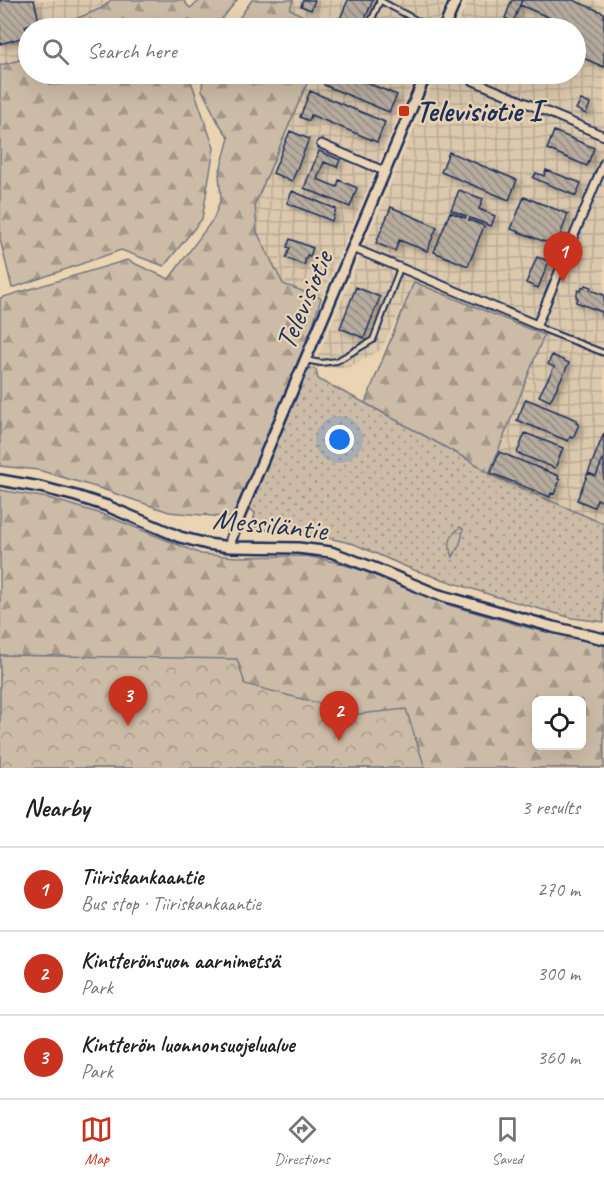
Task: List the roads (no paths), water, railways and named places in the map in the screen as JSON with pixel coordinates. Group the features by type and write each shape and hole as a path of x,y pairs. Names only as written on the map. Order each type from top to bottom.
{"street":[{"path":"448,18 456,0"},
{"name":"Televisiotie","path":"230,547 239,517 422,84"},
{"path":"481,84 604,136"},
{"path":"321,144 384,171"},
{"path":"352,248 537,325 604,163"},
{"name":"Messiläntie","path":"0,480 76,496 107,506 180,537 207,544 230,547 298,548 331,552 436,594 604,639"}],"lane":[{"path":"372,18 380,0 413,18"},
{"path":"305,360 321,363 337,361 373,340 400,268"},
{"path":"537,325 604,353"}],"place":[{"name":"Televisiotie I","path":"404,111"},
{"name":"Tiiriskankaantie","path":"563,282"},
{"name":"Kintterön luonnonsuojelualue","path":"128,726"},
{"name":"Kintterönsuon aarnimetsä","path":"339,741"}]}
